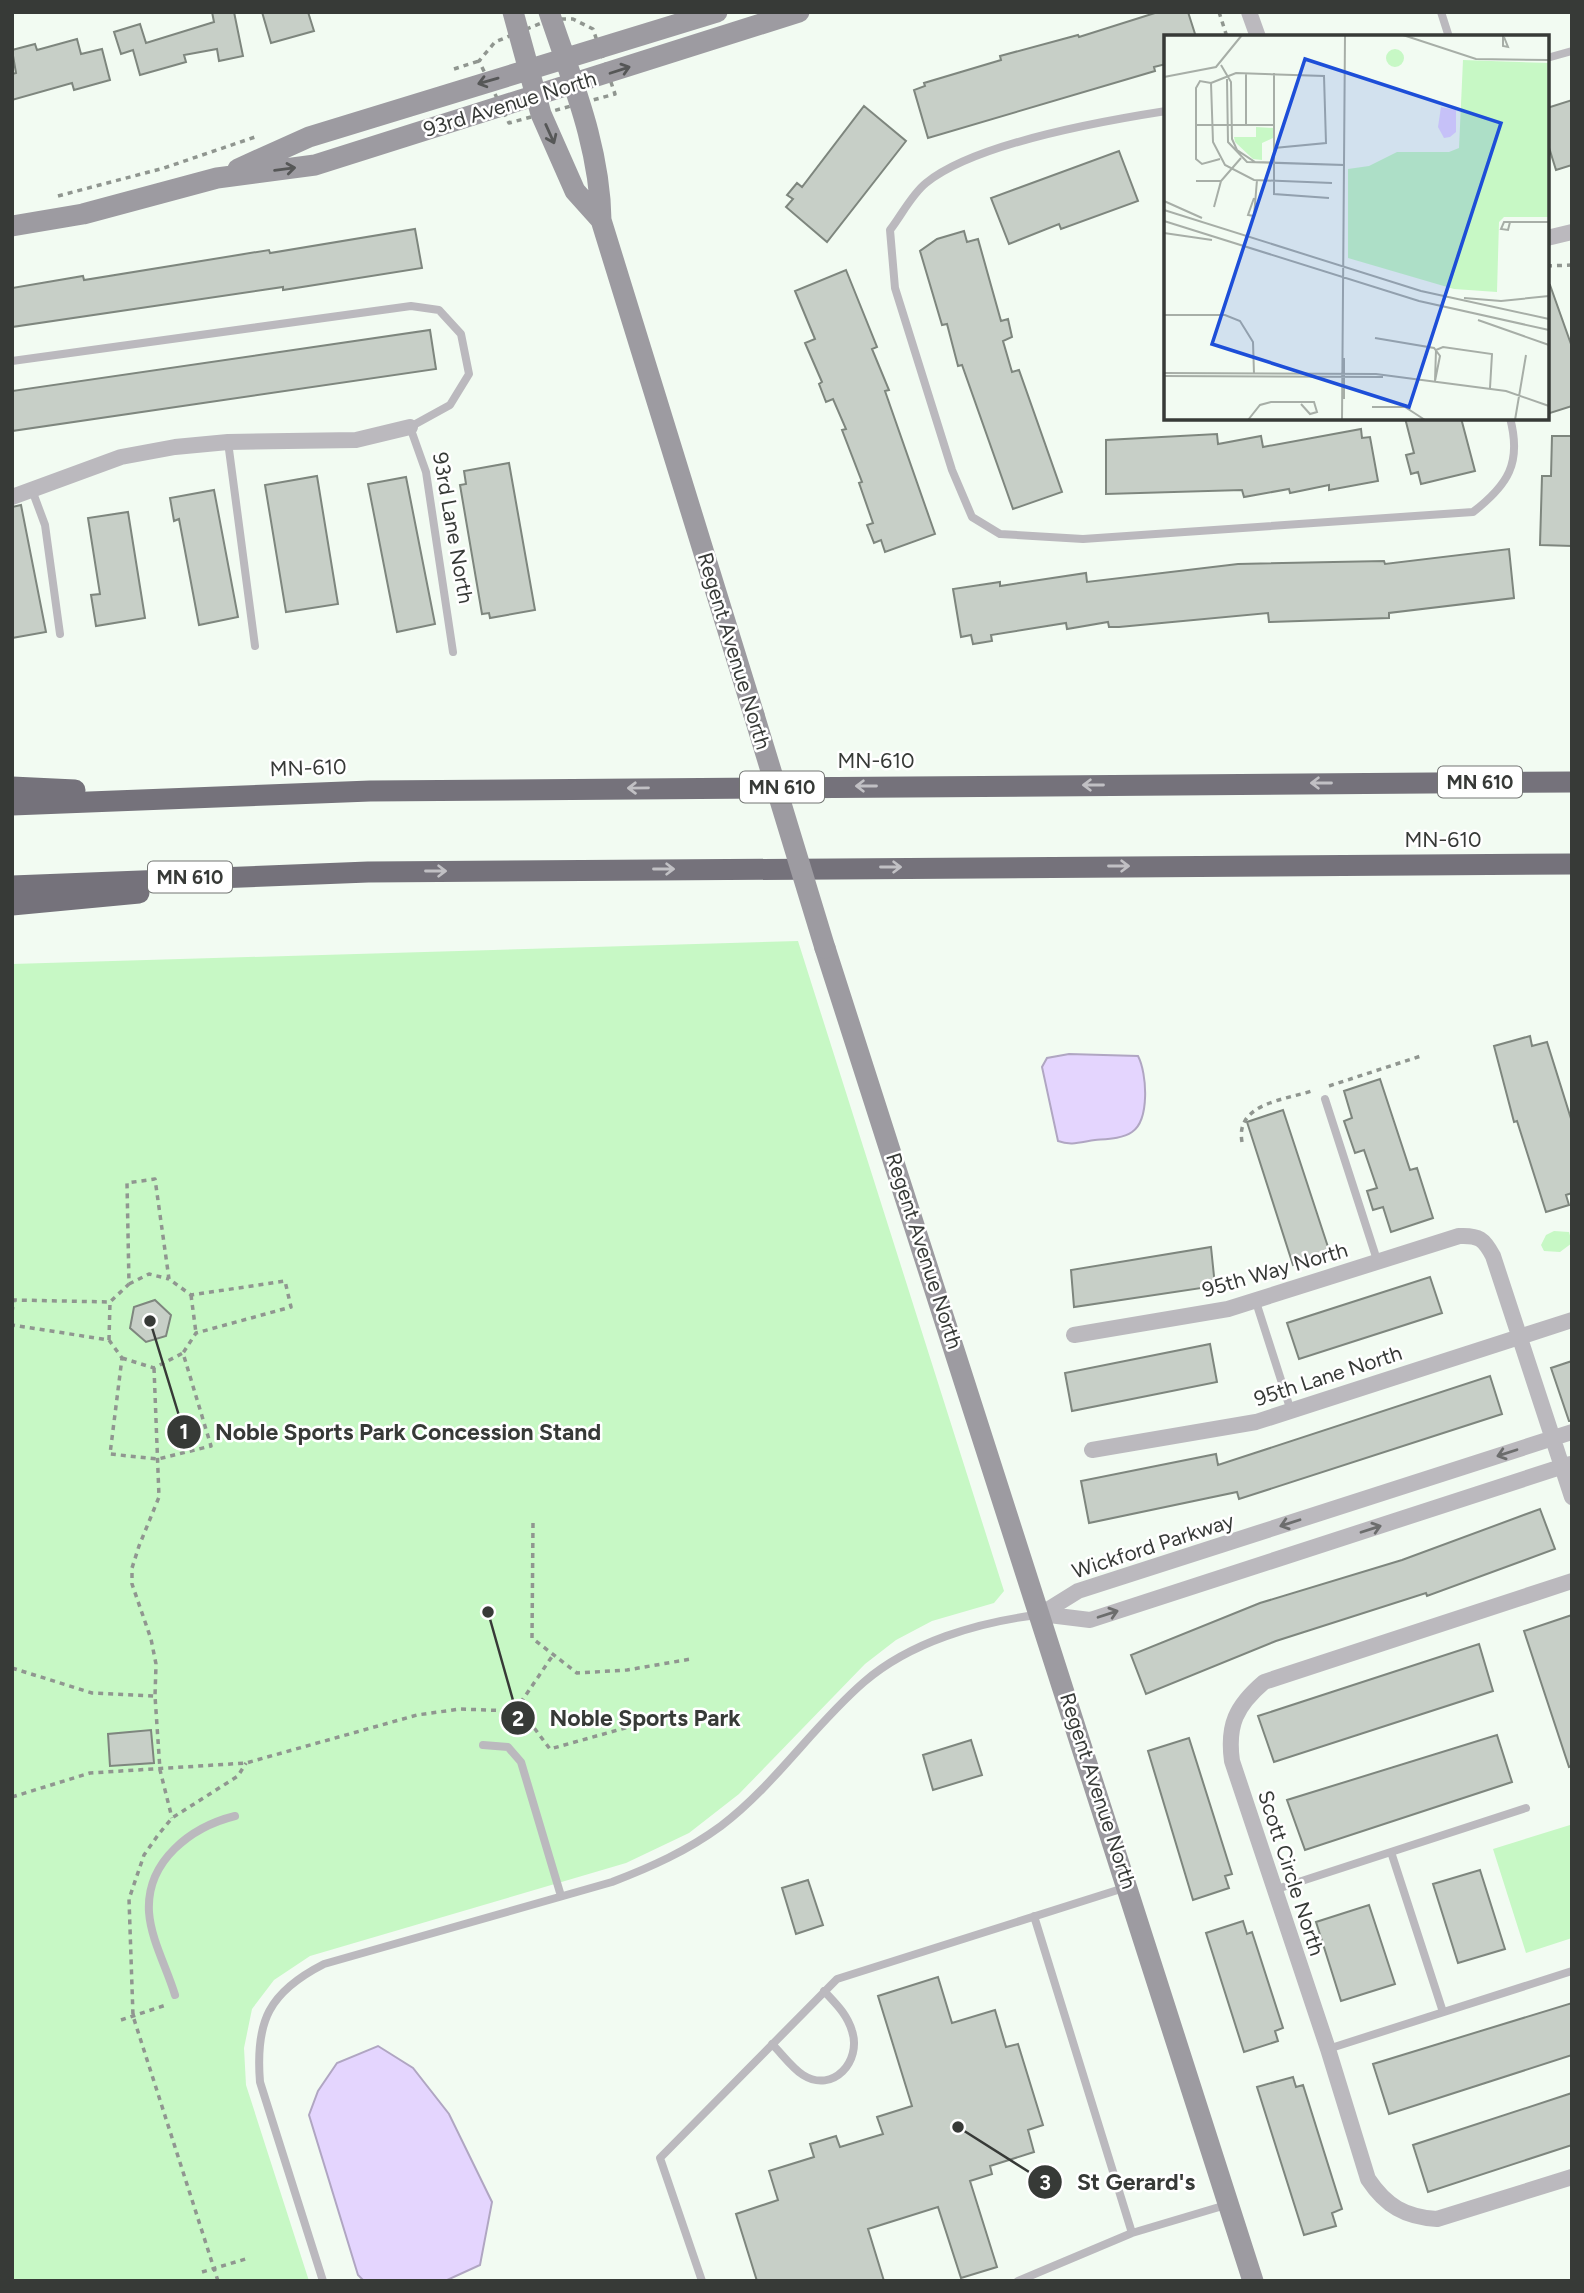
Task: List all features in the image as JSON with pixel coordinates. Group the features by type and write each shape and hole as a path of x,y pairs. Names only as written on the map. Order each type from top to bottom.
{"highway":[{"path":"1389,783 1572,771"},
{"name":"MN-610","path":"12,805 411,790 1572,782"},
{"path":"12,787 175,797"},
{"name":"MN-610","path":"12,886 368,872 1572,864"},
{"path":"12,905 368,872"}],"street":[{"name":"Regent Avenue North","path":"513,12 536,96 575,191 601,220"},
{"name":"Regent Avenue North","path":"549,12 575,84 600,181 601,220 825,948 1253,2281"},
{"name":"93rd Avenue North","path":"217,178 309,137 718,12"},
{"name":"93rd Avenue North","path":"12,226 83,214 217,178 315,165 799,12"},
{"path":"1249,12 1257,35"},
{"path":"1549,238 1572,232"},
{"path":"12,497 121,457 228,442 356,440 410,427"},
{"name":"95th Way North","path":"1074,1335 1256,1302 1459,1236 1472,1235 1484,1240 1493,1255 1520,1337"},
{"name":"95th Lane North","path":"1092,1450 1256,1422 1572,1320"},
{"path":"1520,1337 1553,1438 1567,1465 1572,1497"},
{"name":"Wickford Parkway","path":"1041,1614 1078,1591 1572,1432"},
{"path":"1041,1614 1090,1620 1567,1465"},
{"name":"Scott Circle North","path":"1572,1581 1264,1682 1250,1694 1234,1716 1229,1743 1232,1761 1328,2049 1368,2179 1385,2202 1401,2213 1437,2219 1572,2177"}],"lane":[{"path":"1441,12 1448,35"},
{"path":"1549,57 1572,51"},
{"path":"1164,111 1099,122 979,155 925,183 890,230 894,288 952,470 972,517 1000,534 1083,539 1473,512 1507,481 1516,441 1511,420"},
{"path":"12,361 411,306 439,310 461,334 469,374 450,405 410,427"},
{"name":"93rd Lane North","path":"410,427 426,472 453,652"},
{"path":"228,442 255,646"},
{"path":"32,490 45,525 60,634"},
{"path":"1325,1099 1378,1263"},
{"path":"1256,1302 1291,1411"},
{"path":"323,2281 260,2082 257,2050 264,2019 279,1995 299,1977 324,1964 655,1866 723,1825 755,1796 866,1680 900,1657 935,1641 1041,1614"},
{"path":"483,1745 508,1747 521,1762 561,1896"},
{"path":"1274,1890 1526,1808"},
{"path":"175,1995 149,1913 155,1880 175,1847 192,1831 235,1816"},
{"path":"1391,1852 1443,2012"},
{"path":"702,2281 660,2158 837,1979 1128,1886"},
{"path":"1034,1916 1132,2234"},
{"path":"1328,2049 1572,1971"},
{"path":"772,2044 803,2075 818,2081 837,2077 849,2066 855,2051 853,2033 843,2011 824,1992"},
{"path":"1018,2281 1132,2234 1229,2204"}],"path":[{"path":"1219,12 1226,35"},
{"path":"453,70 479,61"},
{"path":"56,197 164,169 256,137"},
{"path":"1549,266 1572,265"},
{"path":"129,1283 127,1182 155,1179 169,1279"},
{"path":"191,1295 196,1333 183,1353 154,1368 122,1358 109,1340 110,1302 129,1283 149,1274 169,1279 191,1295 285,1281 291,1307 196,1333"},
{"path":"12,1312 14,1300 110,1302"},
{"path":"12,1325 109,1340"},
{"path":"122,1358 110,1454 159,1460 211,1446 183,1353"},
{"path":"154,1368 159,1497 139,1546 132,1576 137,1603 151,1639 156,1664 155,1696 160,1770 172,1818"},
{"path":"533,1523 532,1638 577,1673 627,1670 691,1659"},
{"path":"515,1711 553,1654"},
{"path":"12,1668 92,1693 155,1696"},
{"path":"12,1797 90,1773 246,1763 417,1715 487,1708 515,1711 532,1725 550,1749 650,1721"},
{"path":"121,2020 168,2004"},
{"path":"202,2272 249,2258"}],"green space":[{"path":"798,941 1004,1591 994,1603 932,1621 896,1640 865,1664 739,1794 689,1833 626,1863 310,1956 274,1980 252,2009 244,2048 246,2085 309,2281 12,2281 12,964"},
{"path":"1554,1231 1569,1232 1572,1243 1560,1252 1544,1251 1541,1245 1546,1235"},
{"path":"1570,1825 1572,1938 1526,1953 1493,1849"}],"shaded area":[{"path":"1069,1054 1138,1056 1145,1096 1142,1117 1132,1132 1119,1137 1076,1143 1058,1141 1042,1067 1047,1058"},
{"path":"378,2046 413,2068 449,2114 492,2202 480,2265 445,2281 364,2281 358,2275 309,2115 318,2091 337,2063"}],"building":[{"path":"212,12 234,12 243,56 219,61 217,49 184,55 186,62 140,75 133,50 121,54 114,32 140,24 146,43 214,22"},
{"path":"262,12 308,12 314,31 271,43"},
{"path":"1158,12 1188,12 1195,35 1164,35 1164,64 1154,67 1155,71 928,138 914,90 925,86 924,83 1001,60 1000,56 1078,35 1079,37"},
{"path":"77,39 81,54 102,49 110,80 74,90 72,83 12,100 12,74 16,73 12,50 35,44 37,50"},
{"path":"1572,100 1572,165 1556,170 1549,147 1549,107"},
{"path":"864,106 906,141 827,242 786,207 793,199 787,195 797,183 802,187"},
{"path":"1119,151 1138,201 1061,229 1059,224 1009,244 991,198"},
{"path":"415,229 422,268 12,327 12,288 83,276 84,280 269,250 270,253"},
{"path":"964,231 967,242 978,239 1001,321 1008,319 1012,337 1003,341 1012,372 1019,370 1062,492 1013,509 962,365 958,366 947,324 942,325 920,251 937,239"},
{"path":"846,270 877,347 872,349 889,390 885,391 935,534 885,552 881,540 874,543 867,525 873,523 859,483 862,482 842,430 846,429 833,399 826,402 819,384 822,382 805,343 815,339 795,291"},
{"path":"1549,285 1572,347 1572,406 1549,413"},
{"path":"430,330 436,369 12,431 12,391"},
{"path":"1406,420 1462,420 1475,471 1421,484 1418,472 1411,474 1406,455 1414,453"},
{"path":"1361,429 1362,438 1370,437 1378,481 1329,490 1329,485 1290,493 1289,489 1244,497 1242,490 1106,494 1106,440 1217,434 1218,444 1261,436 1263,447"},
{"path":"1552,436 1572,436 1572,546 1540,545 1542,476 1551,476"},
{"path":"509,463 535,610 490,618 489,613 482,614 460,485 466,484 464,471"},
{"path":"317,476 338,604 286,612 265,485"},
{"path":"406,477 435,624 397,632 368,484"},
{"path":"214,490 238,617 199,625 179,519 174,521 170,498"},
{"path":"21,505 46,632 12,638 12,507"},
{"path":"128,512 145,618 96,626 91,595 100,594 88,518"},
{"path":"1509,549 1514,598 1389,613 1389,618 1269,622 1268,613 1119,627 1109,627 1108,622 1067,629 1066,623 991,635 992,641 973,644 971,635 961,637 953,589 1000,582 1000,586 1086,573 1087,582 1238,564 1384,561 1385,564"},
{"path":"1530,1036 1532,1046 1547,1042 1572,1122 1572,1193 1566,1195 1569,1205 1546,1212 1517,1121 1514,1122 1494,1046"},
{"path":"1380,1079 1410,1170 1417,1168 1433,1218 1391,1232 1383,1207 1373,1210 1367,1191 1377,1188 1364,1150 1355,1153 1344,1121 1352,1118 1344,1091"},
{"path":"1283,1110 1330,1253 1293,1265 1247,1122"},
{"path":"1211,1247 1215,1286 1074,1307 1071,1270"},
{"path":"1430,1277 1442,1313 1299,1359 1287,1323"},
{"path":"155,1300 171,1315 166,1336 146,1342 130,1328 134,1307"},
{"path":"1210,1344 1217,1382 1072,1411 1065,1373"},
{"path":"1572,1361 1572,1421 1569,1421 1551,1368"},
{"path":"1490,1376 1502,1414 1239,1499 1237,1492 1089,1523 1081,1481 1216,1454 1218,1465"},
{"path":"1540,1509 1555,1549 1427,1596 1426,1593 1276,1641 1146,1694 1131,1655 1260,1603 1402,1560"},
{"path":"1572,1615 1572,1766 1569,1767 1524,1631"},
{"path":"1479,1644 1493,1691 1274,1762 1258,1716"},
{"path":"151,1730 154,1763 110,1766 108,1734"},
{"path":"1497,1735 1512,1782 1305,1850 1287,1800"},
{"path":"1189,1738 1232,1874 1225,1876 1229,1888 1193,1900 1148,1751"},
{"path":"971,1740 982,1775 933,1790 923,1755"},
{"path":"1480,1870 1505,1949 1458,1963 1433,1884"},
{"path":"808,1880 823,1925 796,1934 782,1888"},
{"path":"1369,1905 1395,1984 1341,2001 1316,1922"},
{"path":"1243,1921 1247,1934 1252,1932 1283,2028 1275,2031 1278,2041 1244,2052 1206,1933"},
{"path":"938,1977 952,2023 995,2010 1006,2047 1018,2044 1043,2125 1028,2130 1034,2152 990,2166 992,2174 970,2181 997,2267 961,2278 938,2207 868,2229 884,2281 757,2281 736,2214 778,2200 769,2171 814,2157 810,2144 836,2136 840,2147 883,2134 877,2117 912,2106 878,1996"},
{"path":"1572,2003 1572,2055 1389,2114 1373,2064"},
{"path":"1293,2077 1296,2087 1303,2085 1342,2209 1332,2213 1336,2226 1304,2235 1257,2087"},
{"path":"1572,2093 1572,2145 1428,2192 1413,2145"}],"place":[{"name":"Noble Sports Park Concession Stand","path":"150,1321"},
{"name":"Noble Sports Park","path":"488,1612"},
{"name":"St Gerard's","path":"958,2127"}]}
